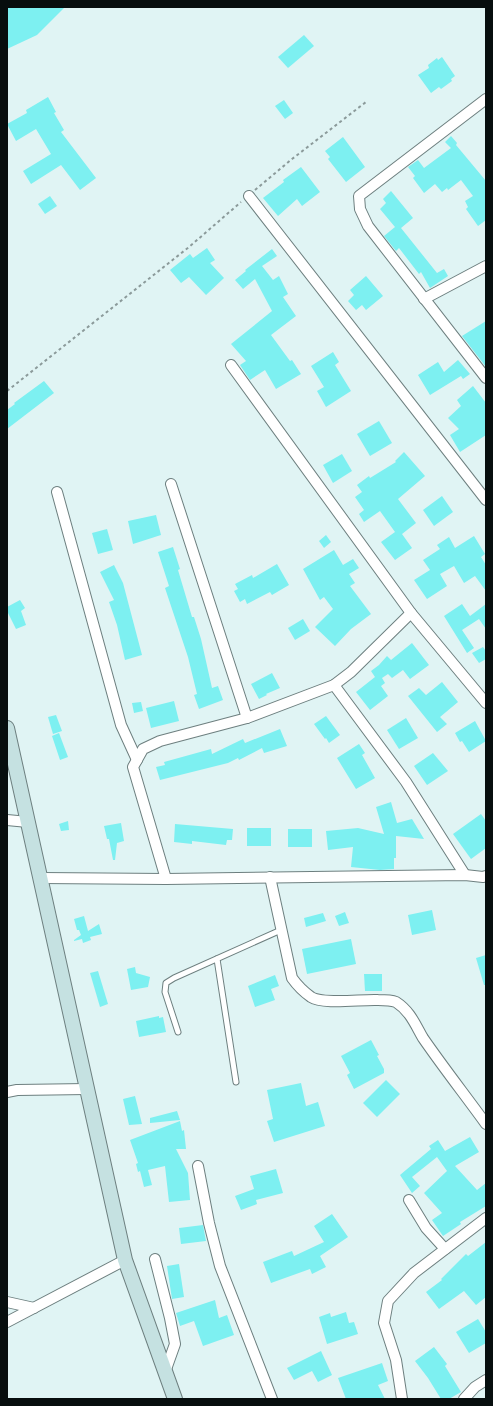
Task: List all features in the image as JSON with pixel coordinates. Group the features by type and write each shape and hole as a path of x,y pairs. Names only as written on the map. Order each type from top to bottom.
{"main road":[{"path":"7,728 125,1260 175,1399"}],"street":[{"path":"486,99 359,196 360,209 368,226 486,378"},
{"path":"249,196 486,500"},
{"path":"424,299 486,266"},
{"path":"231,365 411,613 486,703"},
{"path":"171,484 247,718"},
{"path":"57,492 121,725 137,760"},
{"path":"166,879 133,767 143,749 160,741 247,718 334,685 351,672 411,613"},
{"path":"334,685 406,782 465,875"},
{"path":"7,820 28,822"},
{"path":"41,878 166,879 486,876"},
{"path":"270,877 292,978 299,987 312,998 321,1000 394,1001 413,1019 423,1037 486,1124"},
{"path":"7,1092 17,1090 54,1091 87,1089"},
{"path":"198,1166 209,1223 220,1266 272,1399"},
{"path":"409,1200 426,1228 445,1249"},
{"path":"402,1399 396,1360 384,1323 388,1301 414,1273 486,1218"},
{"path":"155,1259 175,1344 165,1372"},
{"path":"7,1322 125,1260"},
{"path":"7,1302 34,1308"},
{"path":"464,1399 475,1387 486,1380"}],"lane":[{"path":"178,1032 165,992 166,984 174,978 281,930"},
{"path":"217,959 236,1082"}],"path":[{"path":"7,391 189,247 292,159 366,102"}],"building":[{"path":"7,7 65,7 37,35 7,49"},
{"path":"304,35 314,46 288,68 278,57"},
{"path":"442,57 455,76 451,79 452,81 441,89 439,87 431,93 418,75 429,68 428,65 437,58 438,60"},
{"path":"48,97 56,112 54,113 64,130 61,132 96,178 80,190 61,165 31,184 23,171 51,154 36,129 16,141 7,124 27,113 26,110"},
{"path":"284,100 293,113 285,119 275,106"},
{"path":"451,136 457,143 456,145 486,181 486,220 478,226 466,209 468,207 465,201 473,196 461,180 448,190 447,188 442,192 435,184 424,193 413,178 415,176 408,167 418,160 424,168 451,148 445,142"},
{"path":"343,137 365,167 346,182 328,159 330,157 325,151"},
{"path":"301,167 320,192 302,206 297,199 278,216 263,198 284,182 283,180"},
{"path":"391,191 413,218 401,228 437,273 444,269 448,276 430,288 421,272 419,274 399,248 396,251 384,236 395,227 380,209 386,203 383,199"},
{"path":"50,196 57,206 45,214 38,204"},
{"path":"207,248 215,260 210,263 224,278 206,295 189,277 181,283 170,270 190,254 193,258"},
{"path":"272,249 277,256 262,266 273,280 279,276 288,294 283,297 296,316 271,335 290,361 292,360 301,374 276,389 265,370 250,380 240,365 246,361 231,344 272,311 255,279 243,289 235,280 246,271 245,270"},
{"path":"366,276 383,296 366,310 362,305 356,310 348,301 354,295 350,290"},
{"path":"486,321 486,367 462,336"},
{"path":"333,352 339,362 335,365 351,391 326,407 317,391 324,387 311,366"},
{"path":"458,360 470,374 463,379 461,376 430,395 418,375 438,362 444,372"},
{"path":"44,381 54,393 7,429 7,410"},
{"path":"473,386 486,403 486,435 460,452 450,435 459,429 448,418 461,406 457,400"},
{"path":"379,421 392,443 370,456 357,434"},
{"path":"404,452 425,476 398,499 416,523 402,534 412,548 395,560 381,542 395,532 380,511 364,522 359,514 364,510 355,497 362,492 357,485 369,476 370,478 396,462 395,461"},
{"path":"342,454 352,471 333,483 323,465"},
{"path":"442,496 453,512 434,526 423,510"},
{"path":"156,515 161,535 133,544 128,521"},
{"path":"107,529 113,550 98,554 92,533"},
{"path":"326,535 331,542 324,548 319,541"},
{"path":"474,536 485,554 481,557 486,565 486,591 475,576 464,583 454,566 440,574 447,586 427,599 414,580 430,570 423,560 440,549 437,545 449,537 455,548"},
{"path":"173,547 192,617 194,617 201,639 212,688 218,686 223,700 199,709 194,695 197,694 188,657 165,588 169,586 158,552"},
{"path":"334,550 343,565 353,559 359,568 349,574 355,583 350,586 371,614 351,629 335,646 315,627 333,609 324,597 320,600 303,569"},
{"path":"277,564 289,585 272,595 270,592 247,604 245,599 240,602 234,591 238,589 235,584 252,575 253,578"},
{"path":"114,565 123,583 142,655 125,660 117,625 109,602 114,600 100,572"},
{"path":"20,600 25,608 21,611 26,625 16,629 7,611 7,607"},
{"path":"462,604 470,616 486,604 486,629 479,619 462,630 474,648 467,653 444,616"},
{"path":"303,619 310,631 295,640 288,628"},
{"path":"412,643 429,665 410,679 403,670 392,678 388,674 382,678 385,683 381,686 388,696 370,710 356,692 375,677 371,671 387,656 391,660"},
{"path":"483,647 486,651 486,659 479,663 472,653"},
{"path":"272,673 280,688 259,699 251,684"},
{"path":"442,682 458,702 440,717 447,724 437,732 408,696 419,688 426,695"},
{"path":"174,701 179,721 151,728 146,708"},
{"path":"141,702 143,711 134,713 132,703"},
{"path":"56,715 62,731 53,734 48,717"},
{"path":"326,716 340,735 329,743 314,724"},
{"path":"406,718 418,738 399,749 387,730"},
{"path":"475,721 486,741 469,752 462,741 460,742 455,733"},
{"path":"280,729 287,746 264,753 262,748 239,760 238,758 228,763 160,780 156,767 165,765 164,762 211,749 212,754 243,739 245,743"},
{"path":"59,733 68,757 60,760 52,736"},
{"path":"359,744 365,753 362,755 375,778 356,789 337,758"},
{"path":"433,753 448,771 427,785 414,766"},
{"path":"391,802 397,823 412,819 424,839 396,836 396,858 394,858 394,869 380,870 351,867 353,847 328,850 326,831 358,828 384,834 376,807"},
{"path":"481,814 486,821 486,848 471,859 453,834"},
{"path":"68,821 69,830 61,831 59,824"},
{"path":"121,823 124,841 117,843 115,860 113,860 109,839 107,839 104,826"},
{"path":"175,824 233,829 232,840 227,840 226,845 192,841 192,844 174,842"},
{"path":"247,828 271,828 271,846 247,846"},
{"path":"288,829 312,829 312,847 288,847"},
{"path":"432,910 436,930 412,935 408,915"},
{"path":"345,912 349,923 339,926 335,916"},
{"path":"323,913 326,921 306,927 304,918"},
{"path":"84,916 88,931 99,924 102,934 90,937 91,940 83,943 82,939 74,941 81,935 79,930 77,930 74,919"},
{"path":"351,939 356,964 307,974 302,949"},
{"path":"486,955 486,985 484,985 476,958"},
{"path":"135,967 136,973 150,977 148,987 131,990 127,969"},
{"path":"98,971 108,1004 100,1007 90,973"},
{"path":"364,974 382,974 382,991 365,991"},
{"path":"275,975 279,986 271,989 275,1000 255,1007 248,986"},
{"path":"159,1016 159,1018 163,1017 166,1032 139,1037 136,1021"},
{"path":"371,1040 379,1055 377,1056 384,1069 384,1073 354,1089 347,1075 350,1073 341,1056"},
{"path":"386,1080 400,1094 377,1117 363,1103"},
{"path":"301,1083 306,1106 318,1102 325,1126 274,1142 267,1121 273,1119 267,1090"},
{"path":"135,1096 142,1124 129,1125 123,1099"},
{"path":"177,1111 180,1120 150,1123 150,1118"},
{"path":"180,1121 182,1131 184,1130 186,1149 176,1149 188,1173 190,1200 169,1202 165,1166 148,1170 152,1185 144,1187 140,1171 138,1172 136,1164 138,1163 130,1140"},
{"path":"470,1137 479,1152 455,1166 477,1190 486,1183 486,1206 460,1222 461,1224 443,1236 432,1220 442,1213 424,1193 447,1171 437,1157 412,1177 420,1186 412,1193 400,1175 431,1149 429,1146 438,1140 445,1151"},
{"path":"276,1169 283,1193 256,1200 257,1204 241,1210 235,1196 254,1189 250,1176"},
{"path":"332,1214 348,1237 320,1256 326,1267 312,1274 310,1269 271,1283 263,1262 292,1251 294,1256 324,1242 314,1226"},
{"path":"203,1225 206,1241 181,1244 179,1228"},
{"path":"486,1242 486,1297 476,1305 464,1291 439,1309 426,1292 442,1280 441,1279 466,1254 468,1256"},
{"path":"179,1264 184,1297 172,1299 167,1266"},
{"path":"215,1300 219,1318 227,1315 234,1335 203,1346 194,1321 180,1326 176,1313"},
{"path":"346,1312 349,1323 354,1322 358,1334 327,1344 319,1317 330,1313 331,1317"},
{"path":"478,1319 486,1332 486,1343 469,1353 456,1332"},
{"path":"434,1347 447,1364 445,1366 461,1392 449,1399 441,1399 415,1361"},
{"path":"321,1351 332,1375 318,1382 312,1371 294,1380 287,1368"},
{"path":"382,1363 388,1381 378,1385 385,1399 346,1399 338,1378"}]}
